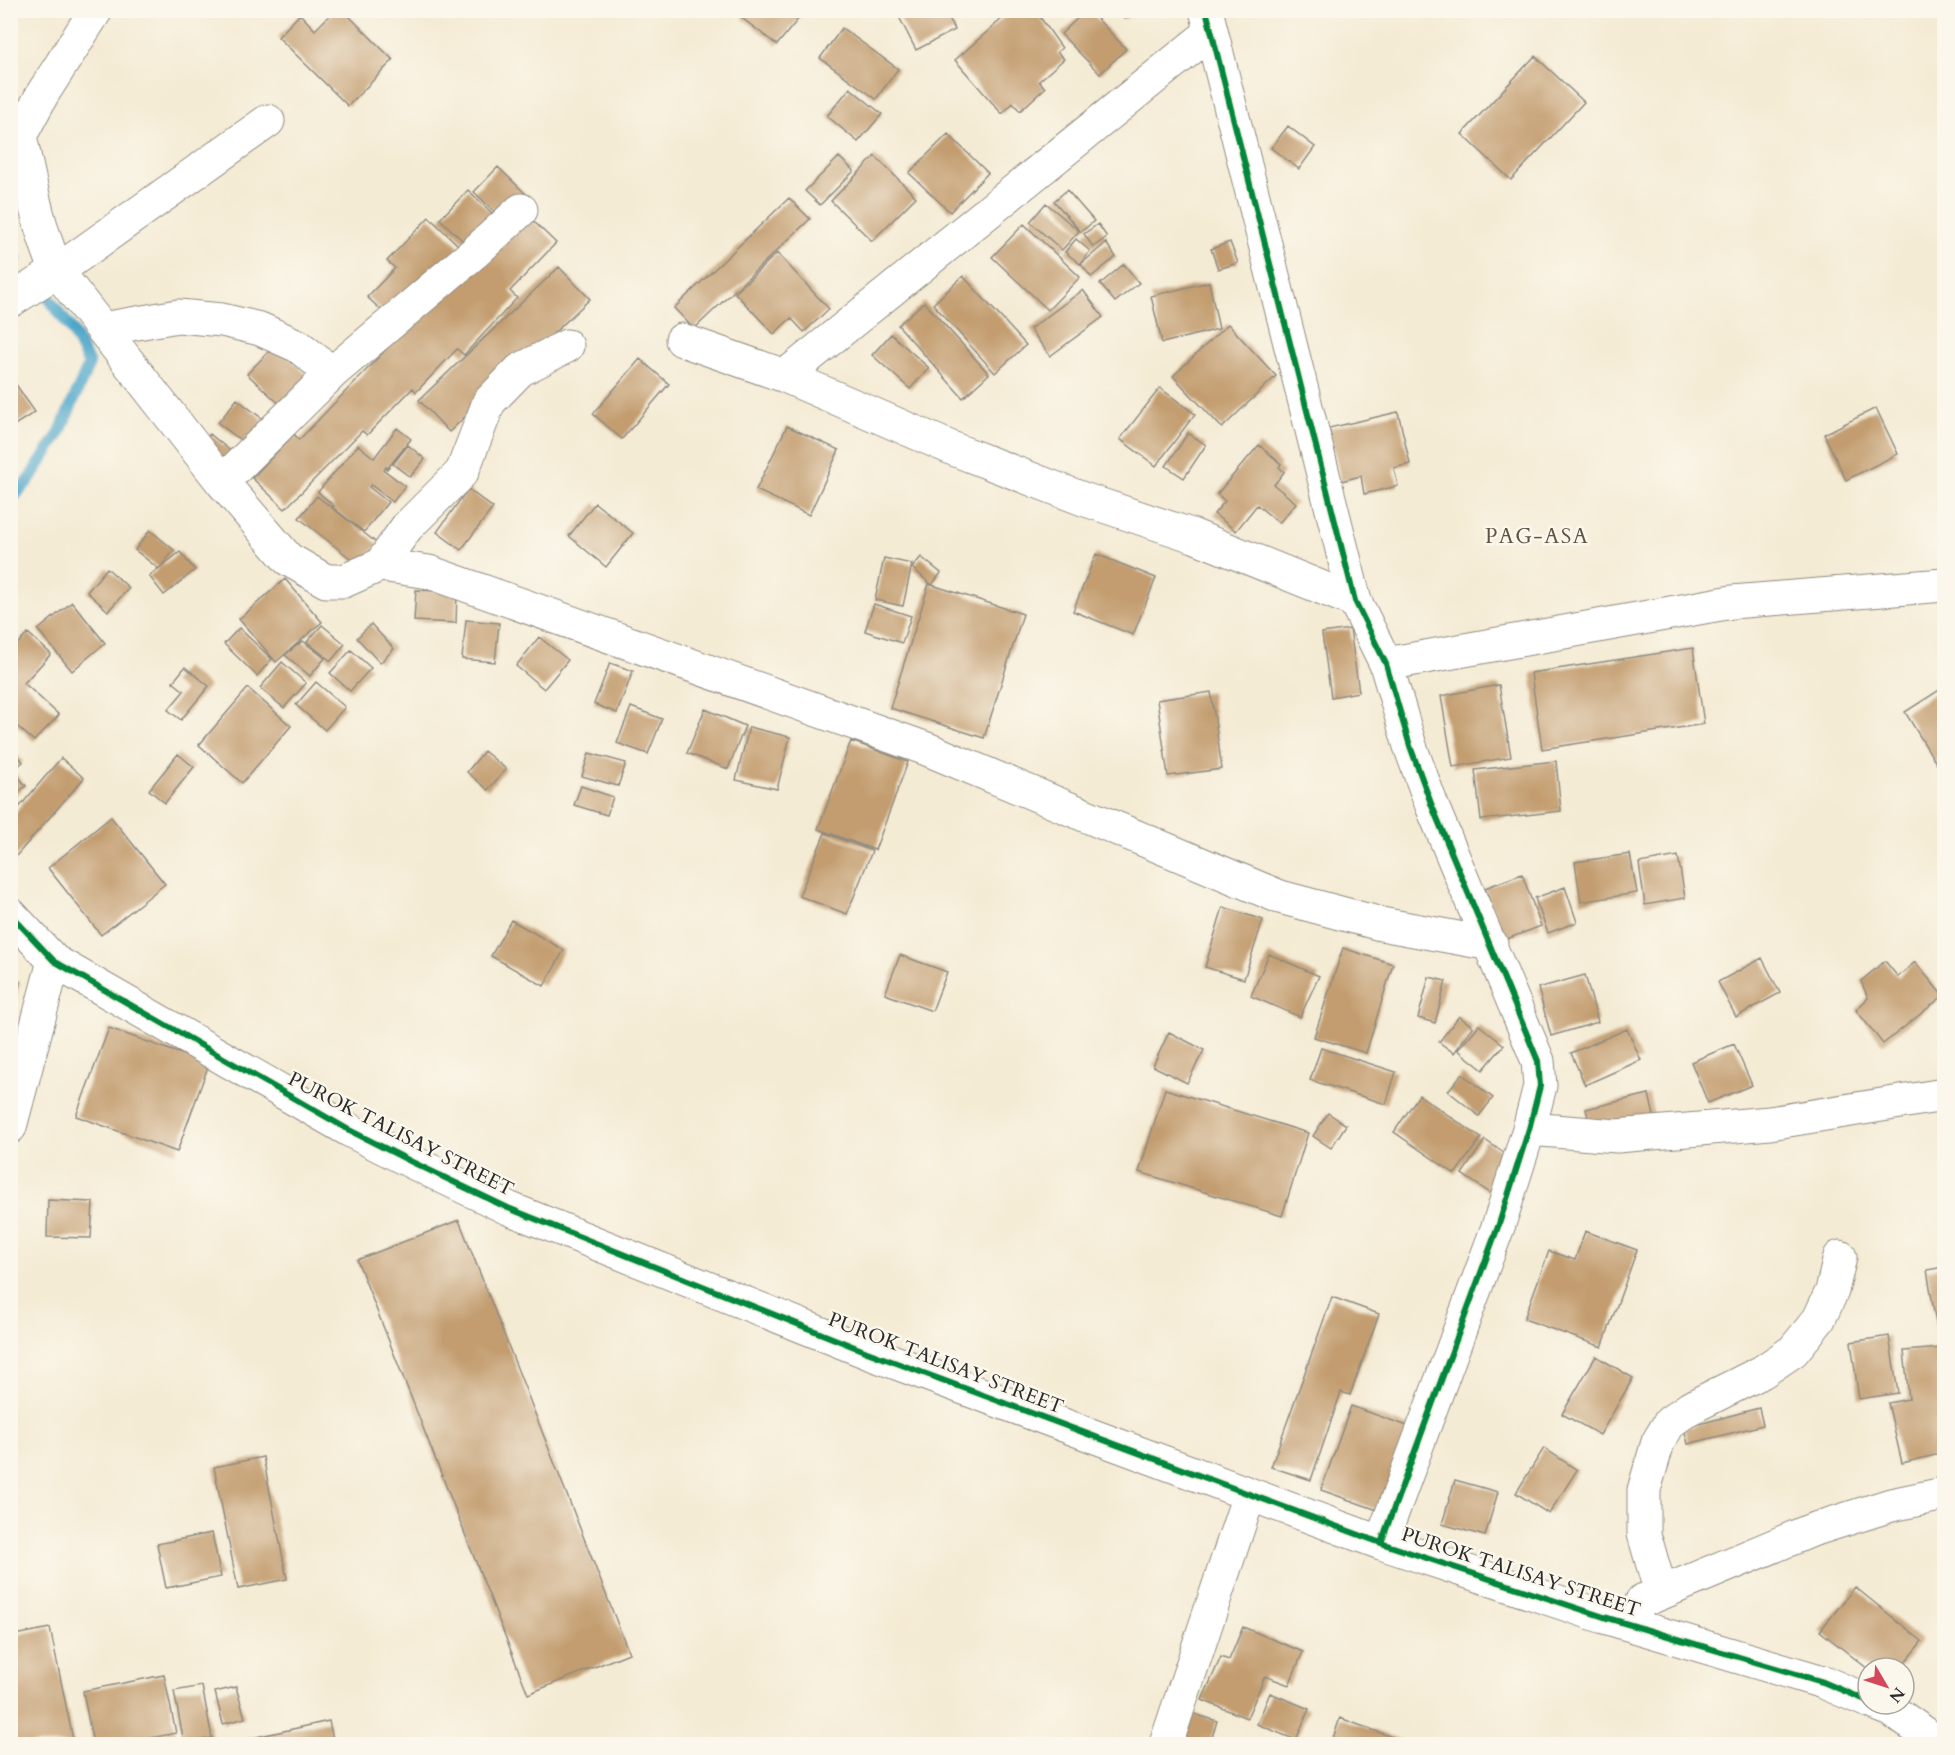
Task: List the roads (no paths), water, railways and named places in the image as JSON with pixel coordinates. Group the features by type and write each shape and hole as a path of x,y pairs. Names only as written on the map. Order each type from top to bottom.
{"street":[{"path":"96,10 43,93 20,136 38,217 48,250 57,271 102,329 222,482 288,559 326,581 344,581 380,565 407,527 462,472 489,402 520,370 567,346"},
{"path":"785,376 1209,21 1355,601 1386,664 1421,776 1538,1061 1540,1086 1499,1224 1381,1543"},
{"path":"10,301 57,271 268,121"},
{"path":"222,482 332,373 474,253 521,210"},
{"path":"102,329 178,315 222,320 260,329 298,346 332,373"},
{"path":"682,340 785,376 956,450 1083,499 1194,537 1355,601"},
{"path":"380,565 429,572 927,749 1280,897 1381,924 1491,944"},
{"path":"1386,664 1732,602 1944,585"},
{"name":"PUROK TALISAY STREET","path":"10,914 54,960 350,1130 508,1208 867,1352 1381,1543 1604,1617 1823,1682 1856,1696"},
{"path":"10,1127 54,960"},
{"path":"1529,1129 1617,1136 1770,1123 1944,1095"},
{"path":"1661,1593 1644,1534 1644,1490 1659,1442 1670,1422 1684,1412 1762,1372 1793,1351 1819,1319 1832,1291 1840,1257"},
{"path":"1604,1617 1812,1530 1891,1505 1944,1494"},
{"path":"1166,1744 1249,1495"},
{"path":"1900,1716 1940,1744"}],"waterway":[{"path":"10,253 16,259"},
{"path":"10,501 28,481 59,434 89,364 72,330 48,297"}],"district":[{"name":"PAG-ASA","path":"1537,536"}]}
